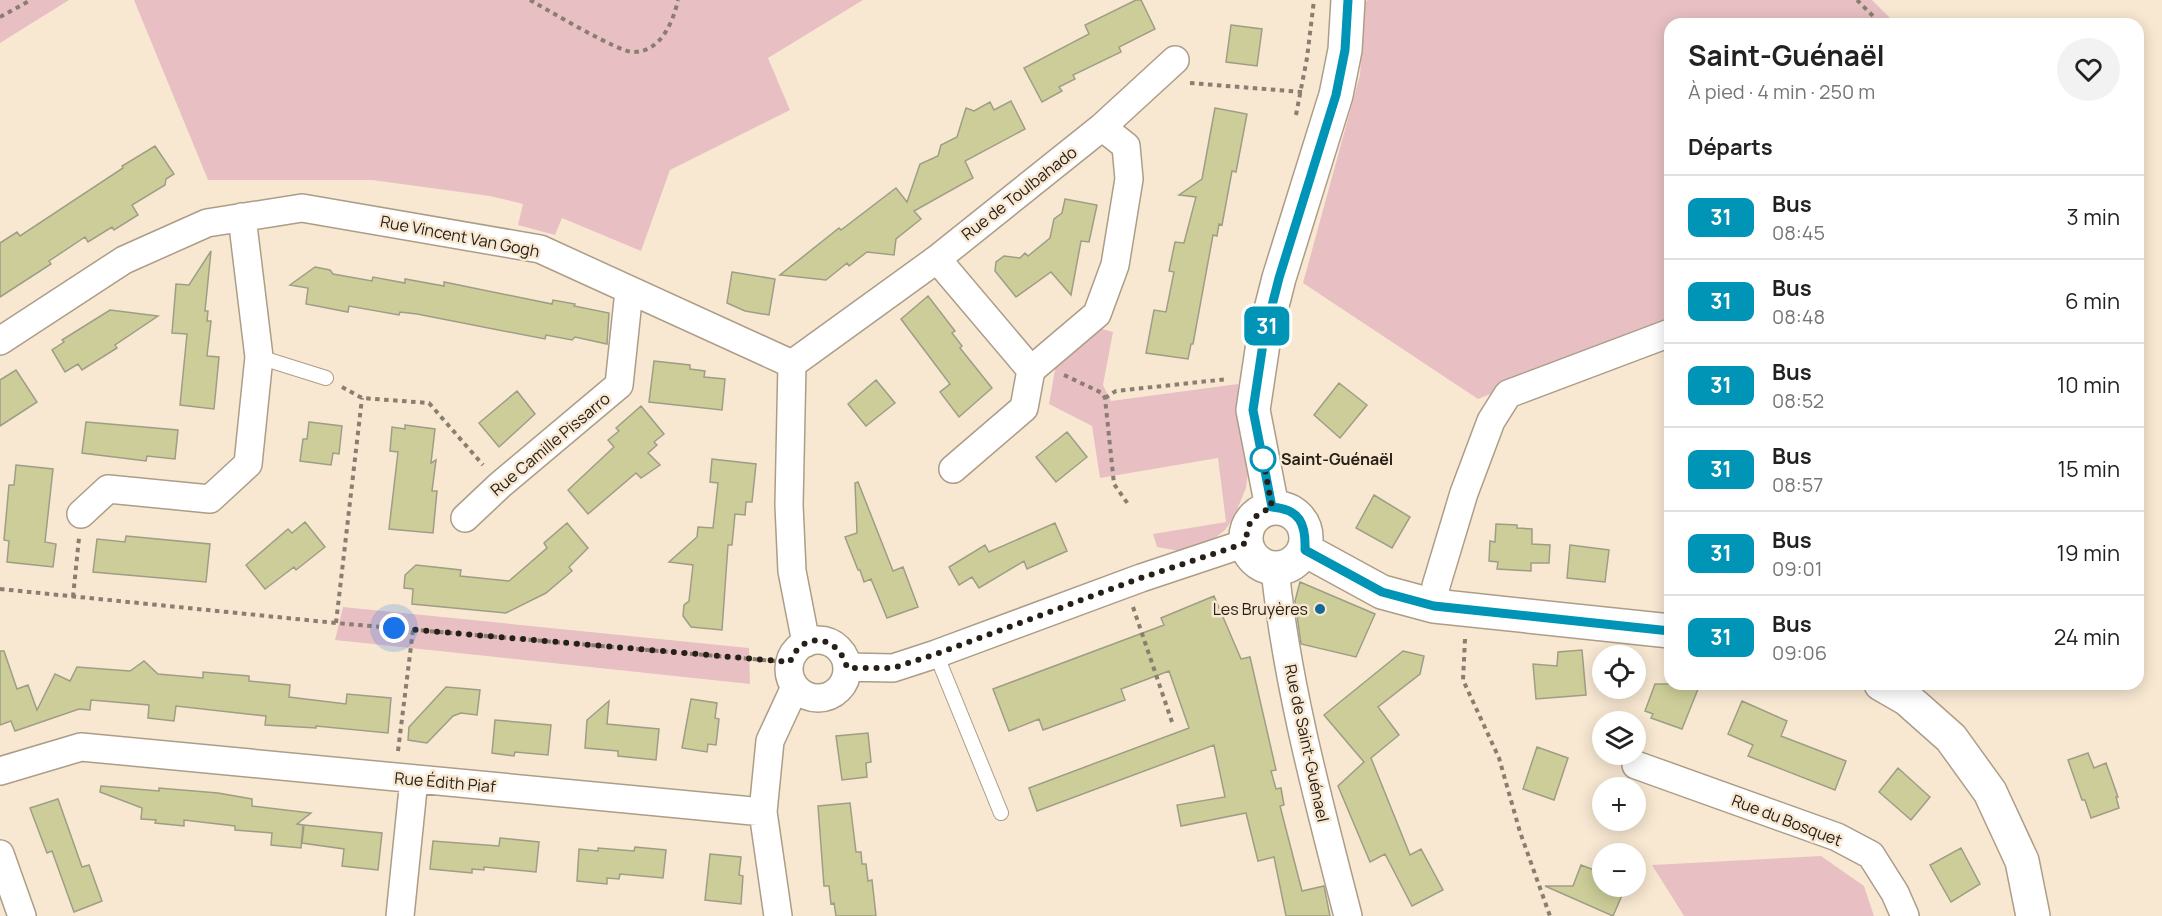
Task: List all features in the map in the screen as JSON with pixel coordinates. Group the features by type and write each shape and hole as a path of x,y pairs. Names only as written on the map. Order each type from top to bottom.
{"street":[{"path":"1272,507 1253,410 1264,337 1279,278 1336,95 1345,50 1348,0"},
{"name":"Rue de Toulbahado","path":"792,364 936,258 1102,127 1170,65"},
{"path":"953,469 1024,408 1031,370 1097,314 1115,265 1129,179 1126,146 1102,127"},
{"name":"Rue Vincent Van Gogh","path":"0,341 124,260 207,223 302,208 540,249 792,364"},
{"path":"81,514 108,489 210,499 248,464 259,357 242,217"},
{"path":"936,258 1031,370"},
{"name":"Rue Camille Pissarro","path":"465,518 500,485 619,385 629,291"},
{"path":"1434,606 1436,586 1464,493 1491,421 1508,394 1664,335"},
{"path":"777,916 763,812 770,741 797,664 817,640 828,642 838,648 847,668 846,677 836,692 819,698 810,697 797,664 789,504 792,364"},
{"path":"1272,507 1293,512 1301,521 1305,532 1305,550 1295,560 1275,569 1257,563 1250,555 1246,543 1247,526 1257,514 1272,507"},
{"path":"847,668 893,668 1246,543"},
{"path":"1305,550 1382,592 1434,606 1664,630"},
{"name":"Rue de Saint-Guénael","path":"1275,569 1279,608 1312,776 1348,916"},
{"path":"1891,690 1907,699 1951,738 1990,792 2022,861 2033,916"},
{"name":"Rue Édith Piaf","path":"0,771 81,747 763,812"},
{"name":"Rue du Bosquet","path":"1635,765 1837,837 1871,855 1895,893 1905,916"},
{"path":"400,916 404,778"},
{"path":"0,854 22,916"}],"lane":[{"path":"259,357 326,378"},
{"path":"936,654 1001,813"}],"path":[{"path":"0,17 31,0"},
{"path":"530,0 614,45 632,52 648,48 661,39 670,26 678,0"},
{"path":"1857,0 1875,18"},
{"path":"1170,65 1188,83 1336,95"},
{"path":"1031,370 1055,371 1102,393 1105,398 1114,484 1128,504"},
{"path":"326,378 362,398 429,403 500,485"},
{"path":"1105,398 1116,391 1232,379"},
{"path":"336,623 362,398"},
{"path":"73,597 81,514"},
{"path":"1125,584 1172,722"},
{"path":"0,589 336,623 797,664"},
{"path":"1467,609 1463,680 1499,758 1520,832 1550,916"},
{"path":"404,778 413,630"}],"shaded area":[{"path":"0,0 69,0 0,43"},
{"path":"134,0 863,0 768,58 790,110 670,170 641,251 562,218 555,235 518,225 523,204 490,196 372,180 208,180"},
{"path":"1368,0 1872,0 1890,18 1664,18 1664,324 1478,399 1303,283 1360,75 1364,2"},
{"path":"1099,328 1113,332 1103,385 1111,401 1238,384 1248,472 1246,488 1234,517 1225,530 1209,543 1180,551 1157,547 1153,534 1226,522 1218,458 1100,478 1092,426 1049,404 1056,364"},
{"path":"343,607 749,648 750,684 335,640"},
{"path":"1821,856 1864,886 1874,916 1684,916 1652,865"}],"building":[{"path":"1136,0 1141,0 1155,29 1119,47 1121,52 1073,75 1075,79 1059,87 1062,91 1042,102 1024,68 1089,34 1085,25"},
{"path":"1231,25 1262,29 1257,66 1226,62"},
{"path":"1011,101 1025,129 965,161 973,178 914,211 921,219 896,239 894,255 867,252 849,266 847,263 826,280 780,275 839,228 841,230 896,188 907,202 920,164 938,156 941,145 957,137 966,108 974,111 990,102 994,110"},
{"path":"1215,108 1247,114 1236,172 1232,171 1222,225 1219,224 1217,236 1213,235 1193,344 1191,344 1188,359 1146,353 1154,310 1166,312 1174,272 1169,271 1175,242 1184,243 1196,197 1179,195 1202,179"},
{"path":"155,146 174,174 166,179 165,185 132,205 138,215 88,242 85,237 49,261 51,264 0,297 0,243 17,232 20,236"},
{"path":"1065,199 1097,205 1089,242 1081,241 1071,295 1051,272 1016,297 995,271 996,262 1004,256 1020,258 1025,253 1028,256 1050,238 1054,219 1062,213"},
{"path":"211,251 205,311 208,311 207,321 211,321 207,356 219,357 214,409 180,405 187,334 172,333 176,284 189,285"},
{"path":"315,267 330,270 333,274 372,281 373,277 405,283 405,279 444,286 444,282 552,304 553,300 575,304 574,306 609,313 607,344 575,337 572,340 546,335 545,339 417,314 400,312 399,315 349,306 348,312 306,304 308,288 290,285"},
{"path":"732,272 775,279 769,315 745,311 727,303"},
{"path":"928,296 955,331 952,333 962,346 960,348 992,388 959,417 940,392 950,384 901,319"},
{"path":"110,310 158,316 115,345 117,348 82,370 78,364 65,372 52,350 64,342 62,340"},
{"path":"654,361 690,365 690,369 705,371 704,377 725,379 722,410 649,402"},
{"path":"16,370 37,402 0,426 0,380"},
{"path":"876,380 895,403 866,426 848,404"},
{"path":"1339,383 1367,405 1340,438 1314,415"},
{"path":"517,391 535,414 499,447 479,423"},
{"path":"641,406 664,434 654,442 657,445 648,453 660,465 641,478 636,473 588,514 568,490 614,447 608,440 619,431 616,428"},
{"path":"86,422 178,430 175,459 147,456 146,461 82,453"},
{"path":"309,422 342,426 339,454 333,453 331,465 300,461 303,439 307,439"},
{"path":"405,425 435,429 431,463 436,460 432,491 437,491 433,533 389,529 398,452 390,451 392,427 405,429"},
{"path":"1067,432 1087,457 1056,482 1036,457"},
{"path":"712,459 756,464 752,502 746,502 745,515 735,514 732,545 728,545 722,630 691,627 683,616 684,605 689,601 693,565 669,562 697,537 698,527 713,528 718,483 710,482"},
{"path":"16,465 53,469 45,542 56,544 53,567 7,562 9,541 4,540 9,485 14,485"},
{"path":"858,482 893,571 903,567 918,607 887,618 871,579 864,582 845,537 857,533 855,483"},
{"path":"1374,495 1410,517 1392,548 1356,528"},
{"path":"305,522 325,547 296,570 294,567 265,589 246,565 288,529 292,533"},
{"path":"567,523 588,548 569,567 572,571 546,593 506,613 412,604 413,589 404,588 405,575 416,565 461,570 460,576 509,581 547,548 544,543"},
{"path":"1055,523 1067,551 1027,569 1024,561 979,588 972,577 959,585 949,567 985,545 989,552"},
{"path":"1496,524 1517,525 1517,528 1532,529 1532,544 1550,545 1549,563 1531,563 1531,571 1497,569 1498,562 1489,561 1490,541 1495,542"},
{"path":"126,536 210,544 206,582 93,572 97,539 125,542"},
{"path":"1570,545 1609,550 1605,582 1567,578"},
{"path":"1300,582 1375,614 1356,657 1301,644 1295,601"},
{"path":"1214,596 1241,659 1250,657 1276,770 1271,771 1276,789 1281,788 1284,805 1280,806 1302,891 1324,886 1330,916 1286,916 1274,857 1258,861 1246,813 1181,826 1177,805 1225,797 1214,745 1037,811 1029,788 1189,728 1169,671 1121,689 1125,700 1043,730 1039,719 1009,731 993,689 1164,625 1161,618"},
{"path":"1582,650 1586,695 1536,699 1533,664 1557,666 1558,652"},
{"path":"0,651 4,651 17,689 28,685 37,710 55,674 70,681 77,667 130,671 144,661 158,674 203,678 203,672 249,676 249,681 290,685 289,697 346,704 347,694 391,698 388,733 316,726 316,728 265,725 266,716 176,706 174,721 148,718 149,705 91,700 90,710 79,709 15,731 11,721 0,725"},
{"path":"1403,651 1424,656 1420,674 1378,707 1399,735 1371,758 1410,855 1421,849 1443,890 1412,906 1385,854 1370,862 1338,786 1364,762 1324,715"},
{"path":"1655,684 1664,684 1664,690 1698,690 1682,729 1651,718 1653,714 1645,711"},
{"path":"446,687 480,690 477,715 461,713 453,716 427,743 408,740 409,727"},
{"path":"691,699 717,703 715,718 719,719 716,745 708,744 707,752 682,748"},
{"path":"609,701 607,724 659,729 656,760 618,756 618,751 585,748 587,720"},
{"path":"1742,701 1787,721 1781,736 1846,761 1835,790 1748,756 1753,745 1728,734"},
{"path":"495,720 551,725 548,755 515,752 514,756 492,753"},
{"path":"868,733 871,762 866,763 867,777 842,780 836,736"},
{"path":"1537,747 1568,758 1554,800 1523,789"},
{"path":"2088,753 2094,768 2106,763 2118,797 2116,797 2119,808 2091,818 2068,760"},
{"path":"1898,768 1930,797 1911,820 1879,792"},
{"path":"101,786 218,793 252,799 252,806 311,813 297,824 303,825 301,848 271,845 272,833 235,830 235,826 184,820 184,826 141,819 142,808 100,792"},
{"path":"58,799 82,867 89,865 102,901 74,912 52,851 47,853 30,808"},
{"path":"850,803 856,852 861,852 862,864 866,864 868,881 872,880 876,916 836,916 834,903 831,904 829,886 824,886 818,806"},
{"path":"304,825 382,833 378,870 342,866 344,849 302,843"},
{"path":"500,838 539,842 536,872 484,867 484,870 472,869 472,873 430,869 433,841 499,846"},
{"path":"635,847 666,850 663,878 620,874 619,879 607,878 607,884 577,881 579,849 634,851"},
{"path":"1961,848 1980,884 1951,902 1930,865"},
{"path":"710,854 741,857 739,875 743,876 741,904 705,900"},
{"path":"1581,865 1592,869 1592,897 1621,897 1613,916 1545,886 1573,886"}],"bus line":[{"name":"31","path":"1348,0 1345,50 1336,95 1279,278 1264,337 1253,410 1272,507 1293,512 1301,521 1305,532 1305,550 1382,592 1434,606 1664,630"}],"place":[{"name":"Saint-Guénaël","path":"1263,459"},
{"name":"Les Bruyères","path":"1320,609"}],"route":[{"path":"394,628 790,662 799,647 817,640 828,642 838,648 847,668 893,668 1141,578 1246,543 1247,526 1257,514 1272,507 1263,459"}]}
